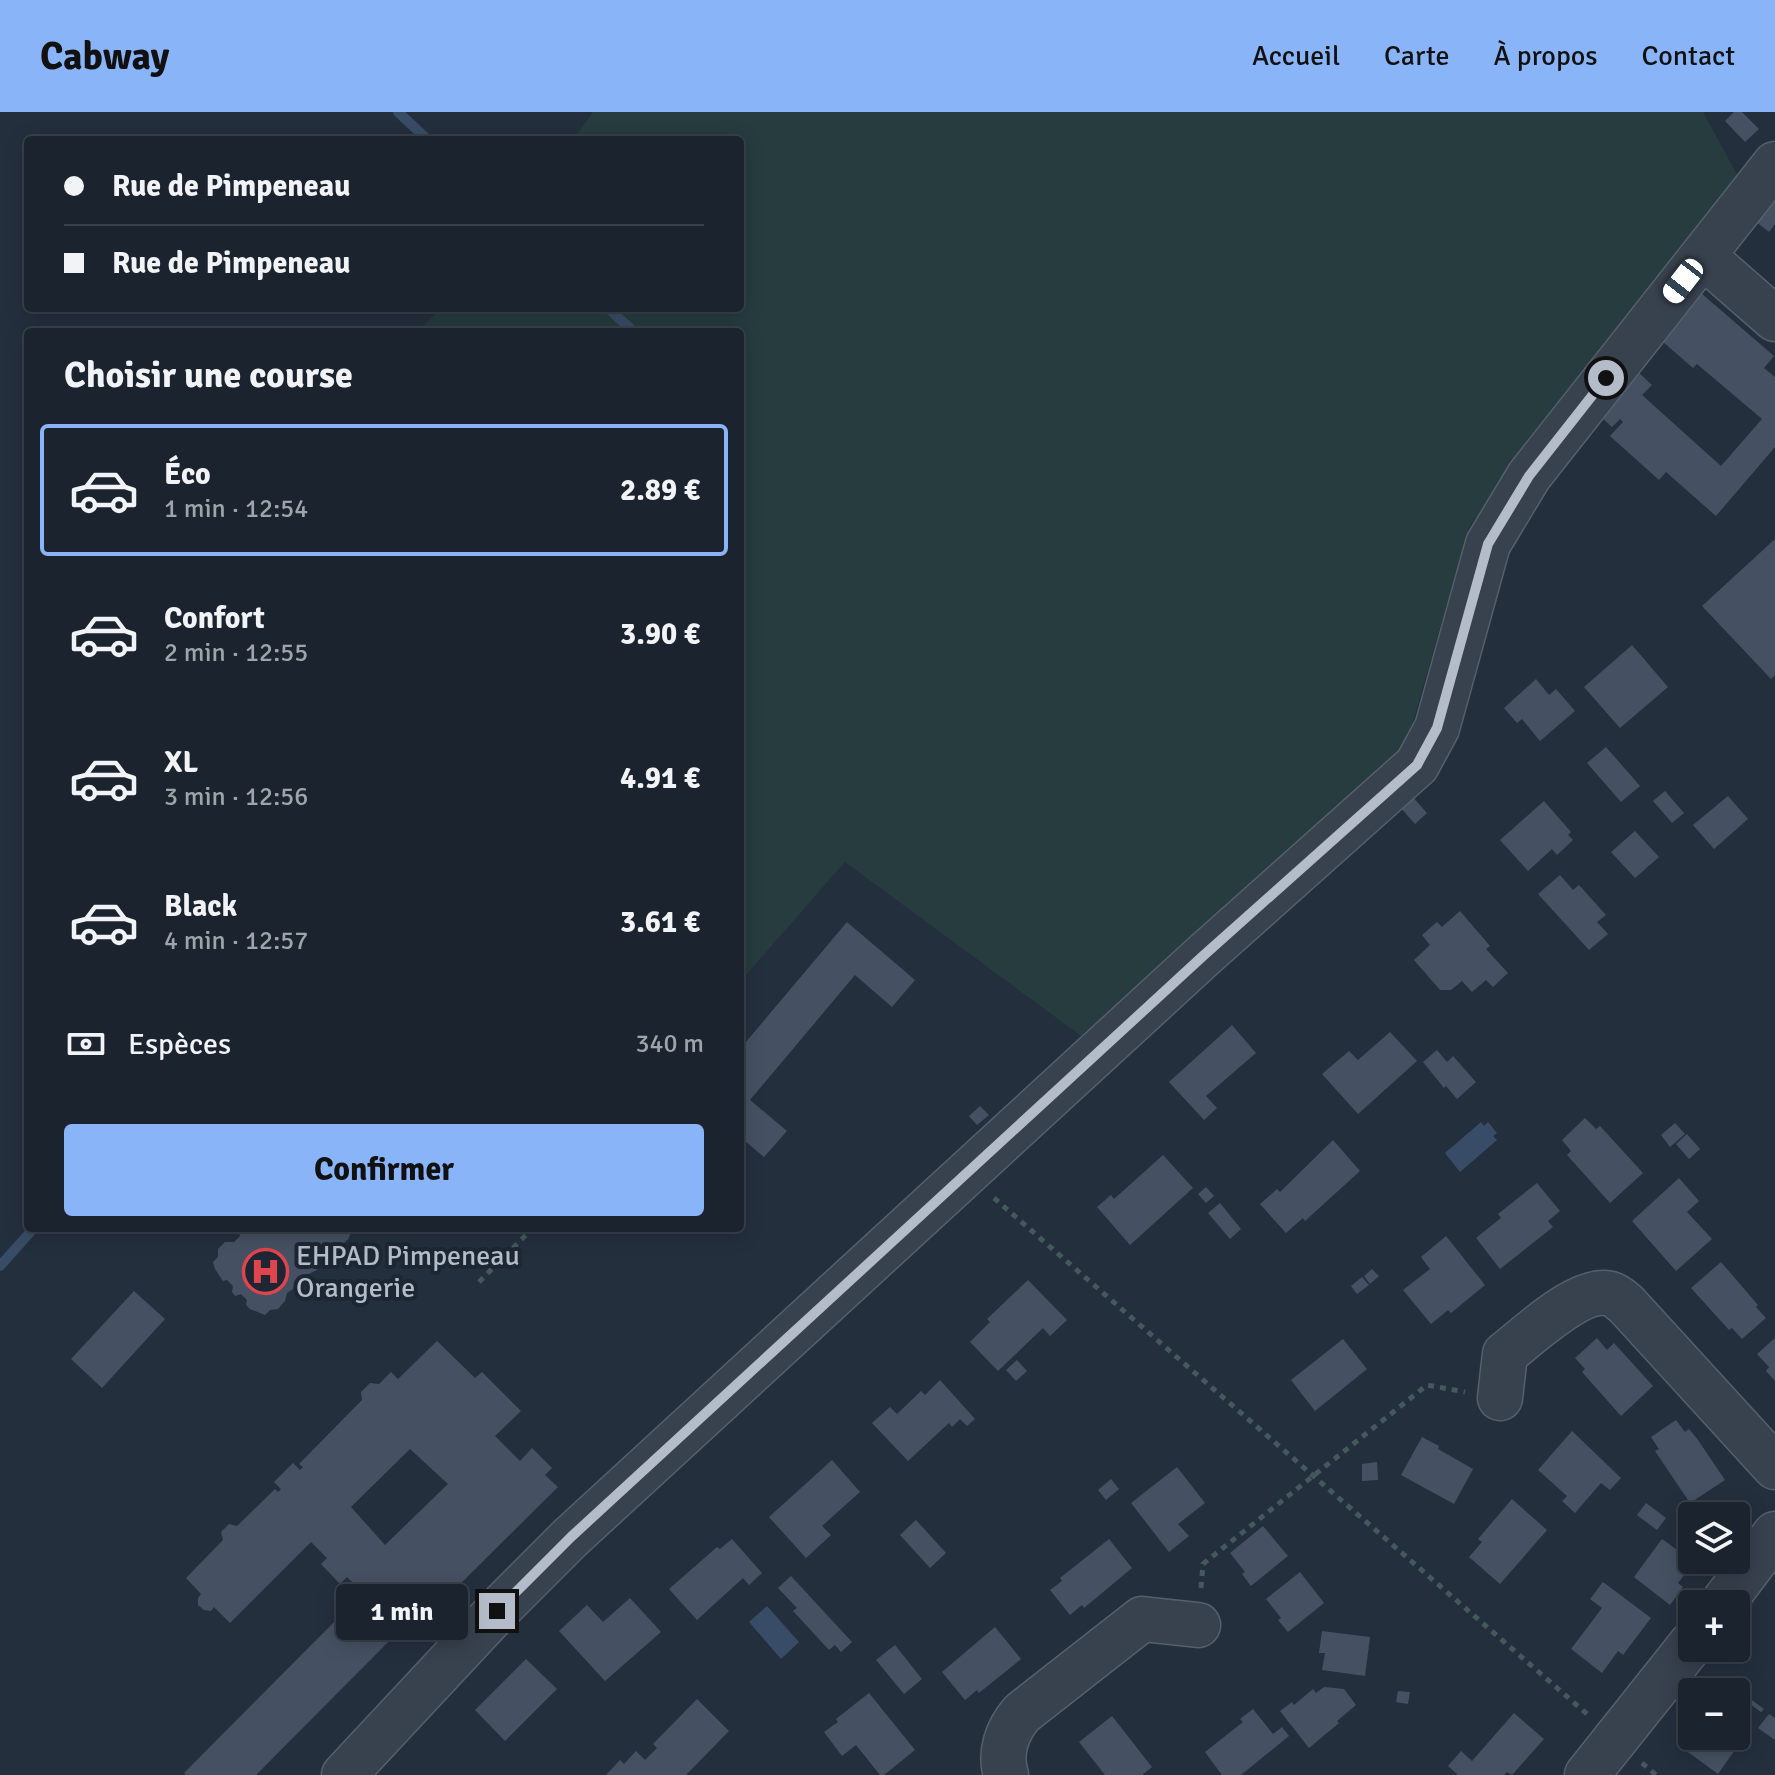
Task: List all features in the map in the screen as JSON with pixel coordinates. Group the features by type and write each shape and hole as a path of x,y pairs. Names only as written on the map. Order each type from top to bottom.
{"street":[{"path":"344,1775 497,1611 571,1537 1203,956 1417,765 1437,728 1488,544 1529,476 1775,164"},
{"path":"1703,256 1775,319"},
{"path":"1500,1398 1505,1354 1569,1305 1591,1295 1610,1293 1626,1304 1775,1467"},
{"path":"1733,1590 1774,1537"},
{"path":"1006,1775 1005,1745 1010,1727 1022,1713 1142,1619 1198,1625"},
{"path":"1587,1775 1678,1661"}],"path":[{"path":"968,1172 1313,1478 1656,1775"},
{"path":"479,1282 529,1232"},
{"path":"1198,1625 1203,1564 1427,1385 1500,1398"}],"green space":[{"path":"593,112 1703,112 1738,176 1469,527 1406,746 1081,1036 845,862 744,977 744,328 422,328 437,312 744,312 744,136 576,136"}],"water":[{"path":"1481,1122 1484,1126 1488,1122 1497,1133 1493,1136 1497,1140 1460,1172 1445,1153"},
{"path":"767,1606 799,1642 781,1659 749,1622"}],"building":[{"path":"1734,112 1742,112 1759,129 1745,142 1725,121"},
{"path":"1775,194 1775,224 1769,232 1755,221"},
{"path":"1701,293 1774,356 1764,368 1775,377 1775,447 1716,516 1666,472 1659,480 1610,436 1623,422 1620,419 1612,427 1602,418 1637,371 1652,385 1642,395 1721,466 1762,419 1697,364 1693,368 1662,341"},
{"path":"1775,539 1775,675 1771,679 1702,606"},
{"path":"1632,645 1668,687 1620,728 1584,687"},
{"path":"1536,679 1549,695 1556,689 1575,711 1540,741 1522,719 1517,723 1504,708"},
{"path":"1606,747 1640,786 1621,802 1587,763"},
{"path":"1665,791 1684,813 1672,823 1653,801"},
{"path":"1411,795 1427,813 1415,824 1399,806"},
{"path":"1728,796 1748,819 1714,849 1693,825"},
{"path":"1544,801 1571,832 1568,835 1573,840 1557,855 1552,849 1528,871 1500,840"},
{"path":"1635,831 1659,857 1635,878 1611,852"},
{"path":"1560,875 1573,890 1579,885 1606,915 1597,922 1608,934 1589,950 1538,894"},
{"path":"1460,911 1490,946 1486,949 1508,973 1493,987 1486,980 1472,992 1462,981 1451,990 1440,990 1414,960 1430,945 1422,935 1437,922 1442,927"},
{"path":"847,922 915,980 892,1007 855,975 750,1100 787,1131 764,1157 744,1140 744,1044"},
{"path":"1232,1025 1256,1053 1206,1096 1217,1108 1204,1120 1169,1082"},
{"path":"1390,1032 1417,1061 1358,1114 1322,1074 1349,1051 1358,1060"},
{"path":"1437,1050 1447,1062 1453,1056 1476,1082 1457,1099 1423,1062"},
{"path":"980,1106 989,1115 977,1125 969,1116"},
{"path":"1585,1118 1596,1129 1600,1126 1643,1173 1610,1203 1567,1155 1571,1151 1562,1140"},
{"path":"1675,1123 1685,1134 1670,1147 1661,1135"},
{"path":"1687,1134 1700,1149 1689,1159 1676,1144"},
{"path":"1333,1140 1360,1171 1305,1221 1303,1218 1286,1233 1260,1204 1277,1189 1280,1192"},
{"path":"1163,1155 1193,1188 1130,1245 1097,1207 1111,1195 1114,1199"},
{"path":"1679,1178 1699,1201 1687,1212 1712,1239 1676,1271 1632,1221"},
{"path":"1537,1183 1560,1211 1548,1221 1553,1227 1500,1269 1476,1238 1501,1218 1498,1214"},
{"path":"1206,1187 1214,1196 1206,1203 1198,1194"},
{"path":"1220,1203 1241,1229 1230,1239 1208,1213"},
{"name":"EHPAD Pimpeneau Orangerie","path":"239,1232 351,1232 349,1238 342,1245 334,1247 317,1270 304,1276 303,1282 287,1293 278,1309 270,1310 265,1315 250,1309 241,1294 235,1296 233,1286 227,1280 223,1281 215,1269 213,1262 218,1257 218,1249 225,1242 234,1242 240,1236"},
{"path":"1446,1236 1485,1285 1451,1313 1448,1310 1431,1324 1403,1290 1430,1269 1421,1257"},
{"path":"1721,1262 1766,1318 1742,1339 1732,1328 1729,1330 1691,1288"},
{"path":"1372,1269 1379,1276 1370,1284 1364,1276"},
{"path":"1362,1277 1369,1285 1357,1294 1351,1286"},
{"path":"1028,1280 1067,1320 1050,1336 1043,1328 998,1371 970,1342 990,1322 987,1319"},
{"path":"134,1291 165,1319 102,1388 71,1359"},
{"path":"1597,1338 1607,1350 1614,1343 1653,1386 1621,1416 1582,1372 1585,1369 1575,1358"},
{"path":"1775,1338 1775,1381 1766,1371 1769,1367 1757,1354"},
{"path":"1343,1339 1367,1369 1315,1411 1291,1380"},
{"path":"437,1341 475,1378 482,1372 521,1411 495,1436 520,1461 532,1448 552,1468 545,1475 558,1487 440,1604 433,1597 256,1775 186,1775 184,1773 363,1593 347,1577 340,1584 321,1564 327,1558 311,1542 230,1623 214,1607 211,1611 198,1605 201,1594 186,1578 223,1540 221,1532 229,1524 237,1526 275,1489 278,1492 281,1489 274,1482 293,1463 300,1470 303,1467 299,1464 362,1400 361,1392 370,1383 379,1384 391,1372 398,1379","holes":["410,1449 448,1484 385,1545 351,1507"]},
{"path":"1017,1360 1027,1371 1016,1381 1006,1370"},
{"path":"940,1380 975,1419 967,1426 960,1419 952,1427 949,1423 908,1461 872,1423 890,1407 897,1414 921,1391 925,1395"},
{"path":"1676,1420 1685,1432 1689,1429 1698,1440 1725,1480 1689,1502 1655,1451 1659,1449 1651,1437"},
{"path":"1572,1431 1621,1478 1610,1490 1601,1483 1575,1513 1562,1501 1567,1496 1538,1470"},
{"path":"1422,1437 1473,1469 1454,1504 1401,1475"},
{"path":"832,1460 860,1492 822,1526 831,1535 806,1558 769,1517"},
{"path":"1377,1462 1378,1480 1362,1481 1362,1464"},
{"path":"1177,1467 1205,1503 1178,1524 1189,1536 1169,1552 1131,1503"},
{"path":"1111,1479 1119,1489 1106,1500 1098,1490"},
{"path":"1512,1499 1547,1530 1500,1584 1469,1557 1482,1542 1478,1539"},
{"path":"1646,1503 1666,1518 1657,1530 1637,1515"},
{"path":"916,1520 946,1553 930,1568 900,1535"},
{"path":"1263,1526 1288,1556 1251,1586 1242,1574 1245,1572 1230,1553"},
{"path":"732,1539 762,1573 749,1585 743,1578 697,1620 669,1589 717,1547 720,1549"},
{"path":"1109,1539 1132,1568 1084,1608 1082,1605 1070,1615 1050,1590 1062,1581 1060,1578"},
{"path":"1662,1539 1678,1550 1678,1574 1685,1574 1678,1583 1683,1587 1670,1605 1634,1577"},
{"path":"1300,1572 1324,1603 1288,1632 1266,1599"},
{"path":"791,1576 852,1642 841,1652 835,1645 829,1650 793,1611 797,1608 778,1588"},
{"path":"1603,1582 1651,1618 1623,1655 1618,1651 1602,1673 1571,1649 1602,1608 1590,1599"},
{"path":"630,1598 661,1632 605,1681 559,1631 587,1605 603,1622"},
{"path":"995,1627 1021,1659 979,1693 977,1690 965,1700 942,1672"},
{"path":"1322,1631 1370,1637 1365,1676 1322,1670 1325,1653 1319,1653"},
{"path":"895,1645 922,1679 904,1694 876,1660"},
{"path":"526,1659 557,1689 505,1741 475,1710"},
{"path":"1324,1687 1344,1689 1356,1705 1309,1748 1280,1711 1292,1702 1294,1705 1313,1689 1316,1693"},
{"path":"1398,1691 1410,1692 1408,1704 1396,1702"},
{"path":"869,1693 915,1750 884,1775 880,1775 856,1745 842,1756 824,1732"},
{"path":"1750,1698 1764,1709 1761,1712 1750,1704"},
{"path":"697,1699 729,1731 686,1775 606,1775 620,1760 624,1764 636,1751 645,1760 657,1748 653,1744"},
{"path":"1253,1709 1273,1734 1282,1727 1289,1736 1241,1775 1222,1775 1205,1752 1243,1722 1240,1719"},
{"path":"1514,1713 1544,1739 1512,1775 1507,1772 1504,1775 1458,1775 1448,1766 1461,1751 1472,1761"},
{"path":"1769,1714 1775,1718 1775,1740 1758,1728"},
{"path":"1112,1716 1152,1767 1142,1775 1105,1775 1079,1742"},
{"path":"1690,1750 1735,1750 1718,1774 1688,1752"}],"waterway":[{"path":"398,112 424,136"},
{"path":"612,312 630,328"},
{"path":"0,1266 30,1232"}],"place":[{"name":"EHPAD Pimpeneau Orangerie","path":"265,1271"}],"route":[{"path":"497,1611 571,1537 1203,956 1417,765 1437,728 1488,544 1529,476 1606,378"}]}
